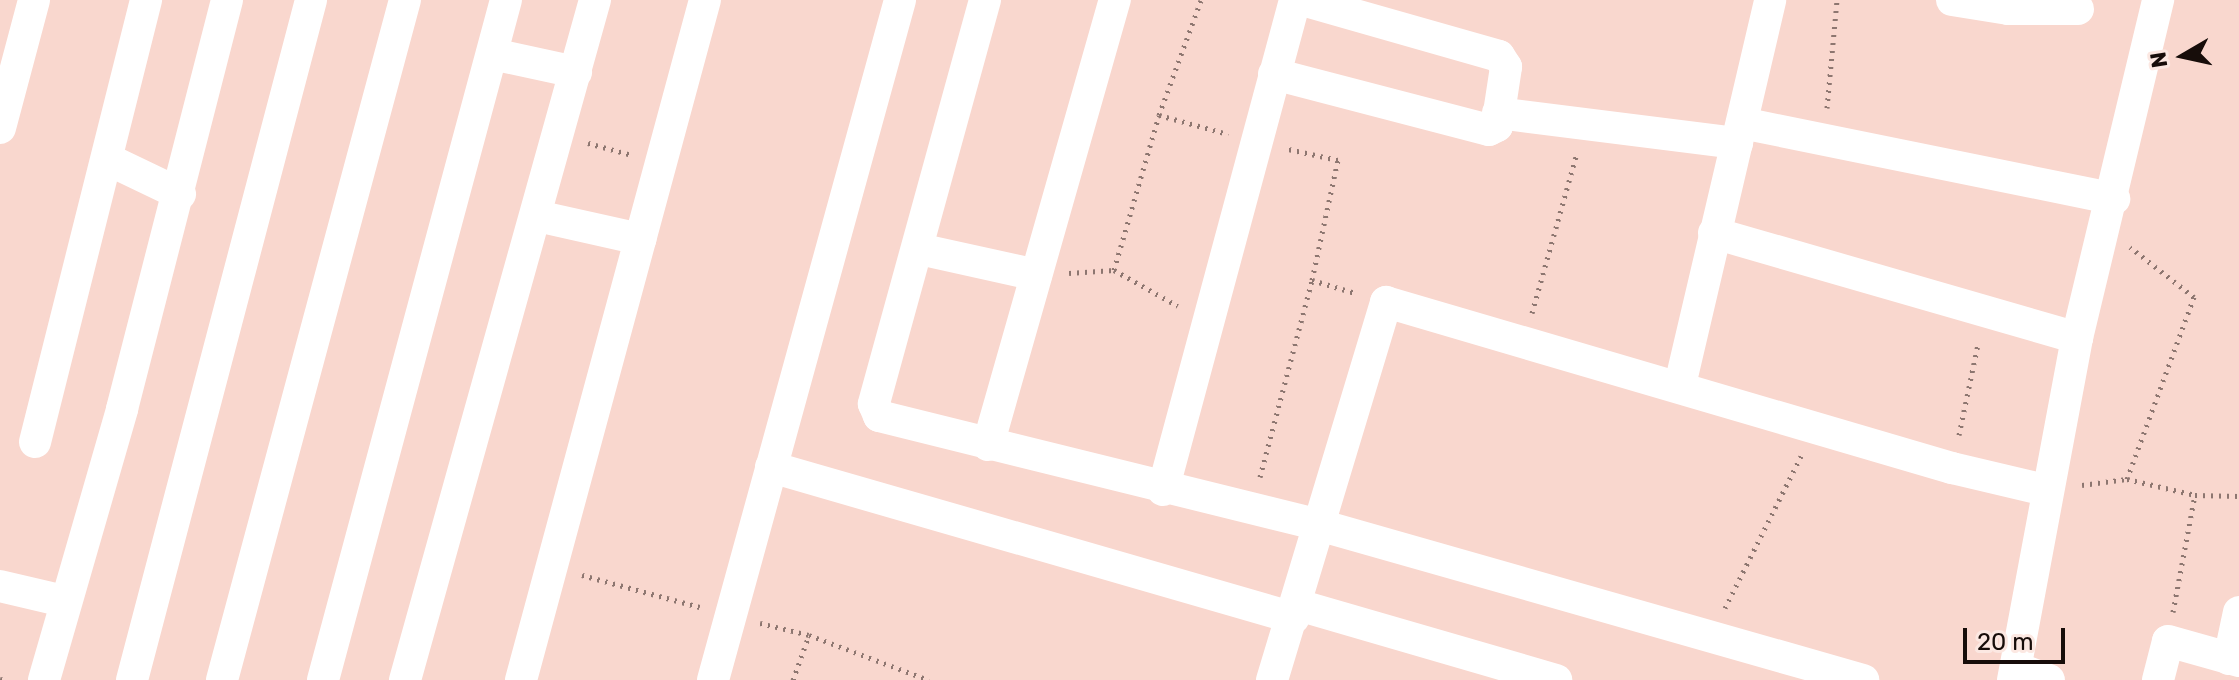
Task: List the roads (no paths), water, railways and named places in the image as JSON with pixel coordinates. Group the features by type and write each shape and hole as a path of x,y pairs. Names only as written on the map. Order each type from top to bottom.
{"street":[{"path":"0,128 34,0"},
{"path":"35,442 146,0"},
{"path":"44,680 180,194 227,0"},
{"path":"132,680 311,0"},
{"path":"222,680 405,0"},
{"path":"323,680 506,0"},
{"path":"405,680 595,0"},
{"path":"521,680 705,0"},
{"path":"713,680 900,0"},
{"path":"985,0 874,404 876,413 1163,490 1319,525 1863,680"},
{"path":"988,445 1115,0"},
{"path":"1163,490 1205,322 1295,0"},
{"path":"1274,74 1489,130 1497,126 1506,67 1499,56 1302,0"},
{"path":"1680,385 1770,0"},
{"path":"1952,0 2008,9 2078,9"},
{"path":"2049,680 2014,674 2045,490 2077,338 2158,0"},
{"path":"492,54 576,72"},
{"path":"1498,113 1585,123 1824,141 2109,213"},
{"path":"107,159 180,194"},
{"path":"537,216 640,239"},
{"path":"1714,233 2077,338"},
{"path":"919,249 1036,275"},
{"path":"1272,680 1296,612 1386,302 1523,345 1680,385 1952,468 2045,490"},
{"path":"771,467 1296,612 1556,680"},
{"path":"0,586 64,601"},
{"path":"2158,680 2168,641 2234,660 2239,612"}]}
